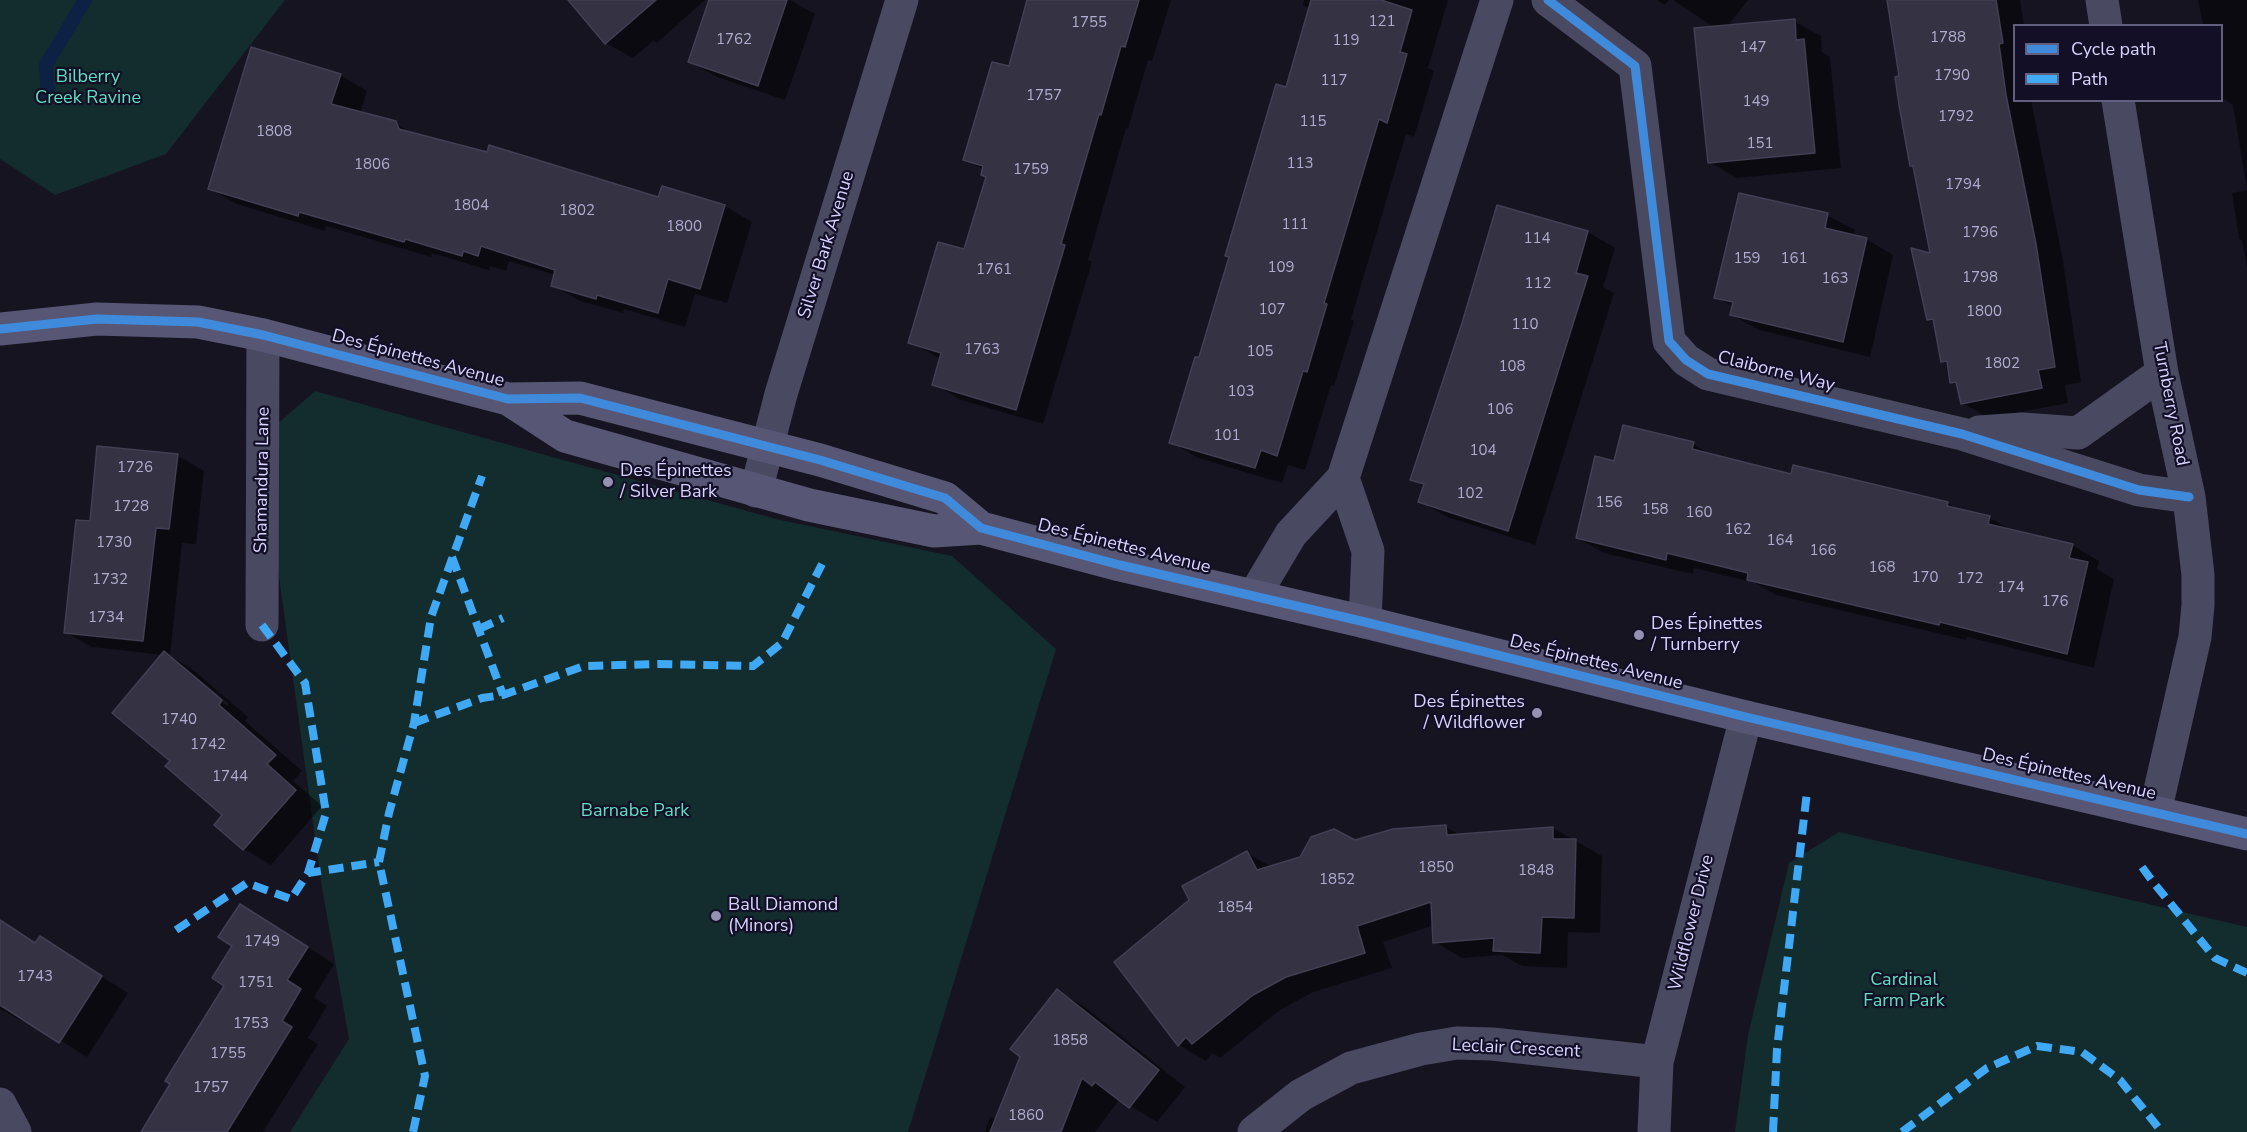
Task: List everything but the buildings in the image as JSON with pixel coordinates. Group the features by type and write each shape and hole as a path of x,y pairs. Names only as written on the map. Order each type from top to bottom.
{"street":[{"name":"Silver Bark Avenue","path":"756,492 782,394 902,0"},
{"path":"1254,596 1291,534 1343,478 1497,0"},
{"name":"Claiborne Way","path":"1548,0 1635,66 1669,341 1686,360 1708,374 1962,434 2139,490 2188,497"},
{"path":"2102,0 2106,24"},
{"name":"Turnberry Road","path":"2118,102 2162,373 2188,497 2198,575 2195,637 2155,812"},
{"name":"Des Épinettes Avenue","path":"0,329 97,319 198,322 263,334 508,399 580,398 820,460 945,498 981,528"},
{"name":"Shamandura Lane","path":"262,624 263,334"},
{"name":"Claiborne Way","path":"1962,434 2022,429 2078,433 2162,373"},
{"name":"Des Épinettes Avenue","path":"508,399 565,436 756,492 934,531 981,528 1120,565 1365,622 1746,717 2247,834"},
{"path":"1343,478 1368,551 1365,622"},
{"name":"Wildflower Drive","path":"1654,1132 1657,1062 1746,717"},
{"name":"Leclair Crescent","path":"1254,1132 1301,1095 1351,1068 1421,1049 1457,1043 1492,1044 1657,1062"},
{"path":"0,1104 15,1132"}],"green space":[{"name":"Bilberry Creek Ravine","path":"0,0 285,0 166,154 55,195 0,159"},
{"name":"Barnabe Park","path":"315,391 776,519 952,556 1056,649 908,1132 290,1132 349,1039 322,888 260,439"},
{"name":"Cardinal Farm Park","path":"1839,832 2247,927 2247,1132 1735,1132 1748,1035 1789,863"}],"waterway":[{"path":"48,95 46,65 85,0"}],"marked path":[{"path":"413,1132 425,1076 379,862 389,813 414,723 431,617 482,476"},
{"path":"452,557 503,695"},
{"path":"414,723 482,698 503,695 584,666 658,664 753,666 782,643 822,564"},
{"path":"479,629 503,618"},
{"path":"262,625 305,683 326,813 308,873"},
{"path":"1773,1132 1777,1049 1807,792"},
{"path":"176,930 247,883 291,899 308,873 379,862"},
{"path":"2142,867 2215,958 2247,973"},
{"path":"1902,1132 1987,1068 2037,1046 2082,1052 2120,1080 2162,1132"}],"cycle path":[{"path":"1548,0 1635,66 1669,341 1686,360 1708,374 1962,434 2139,490 2189,497"},
{"path":"0,329 97,319 198,322 263,335 508,399 580,398 820,460 945,498 981,528 1120,565 1365,622 1746,717 2247,834"}],"place":[{"name":"Des Épinettes / Silver Bark","path":"608,482"},
{"name":"Des Épinettes / Turnberry","path":"1639,635"},
{"name":"Des Épinettes / Wildflower","path":"1537,713"},
{"name":"Ball Diamond (Minors)","path":"716,916"}]}
